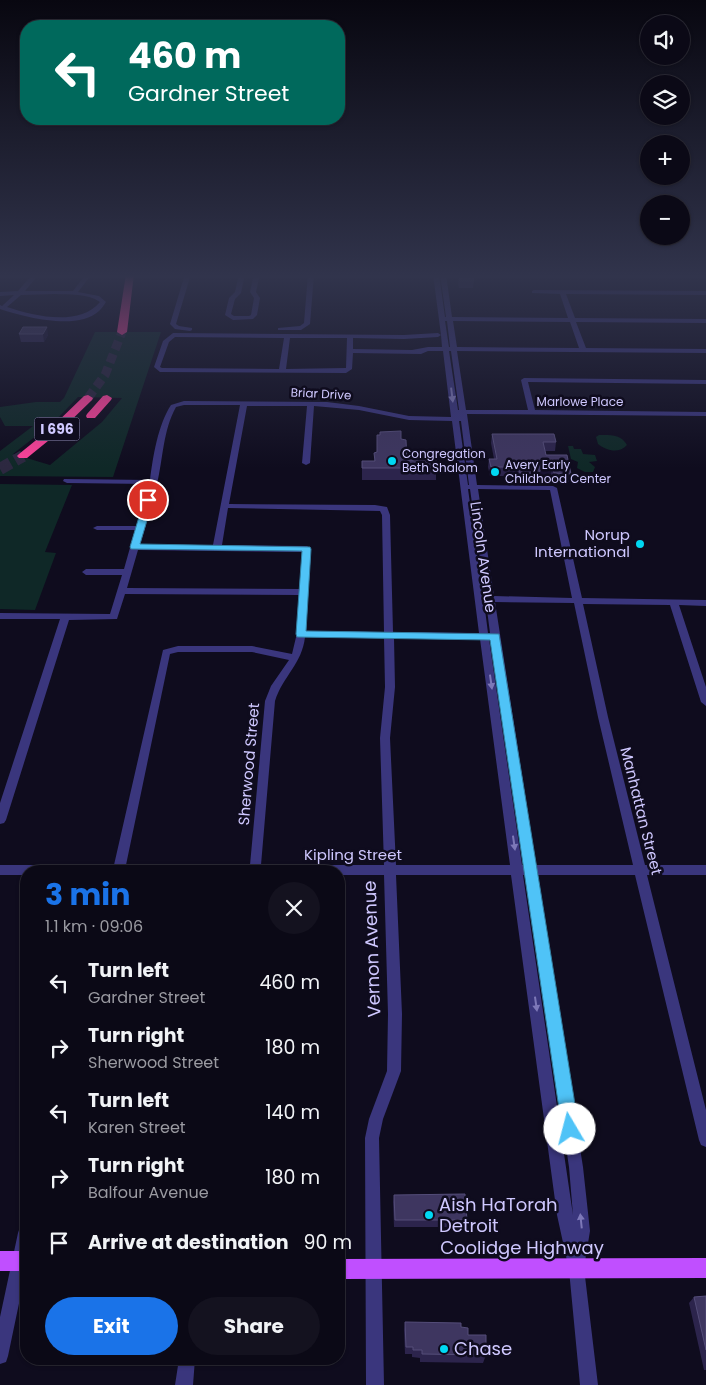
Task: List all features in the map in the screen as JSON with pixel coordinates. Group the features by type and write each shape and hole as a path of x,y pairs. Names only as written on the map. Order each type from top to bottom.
{"highway":[{"name":"I 696","path":"23,456 60,427 88,398"},
{"name":"I 696","path":"92,416 107,398"}],"main road":[{"path":"0,1261 20,1261"},
{"name":"Coolidge Highway","path":"345,1269 577,1270 706,1268"}],"street":[{"path":"168,339 157,368 160,370 346,371 349,369 350,339"},
{"path":"282,371 287,339"},
{"name":"Lincoln Avenue","path":"445,339 459,416"},
{"name":"Lincoln Avenue","path":"453,339 461,435 466,467 473,487 484,599"},
{"path":"579,339 583,350"},
{"path":"350,351 454,349 706,351"},
{"path":"532,413 524,380 706,382"},
{"path":"134,547 218,548 244,404"},
{"path":"306,463 311,404"},
{"name":"Briar Drive","path":"154,482 154,468 172,408 176,405 311,404 354,407 408,418 459,416"},
{"name":"Marlowe Place","path":"459,416 532,413 706,414"},
{"name":"Lincoln Avenue","path":"466,467 464,487 490,636 525,871 565,1215 577,1270 589,1385"},
{"path":"0,616 114,617 154,482 67,482"},
{"path":"464,487 473,487"},
{"name":"Manhattan Street","path":"473,487 553,488 603,717 706,1140"},
{"name":"Vernon Avenue","path":"225,506 384,509 386,515 390,686 385,738 395,1014 394,1071 376,1119 372,1138 375,1385"},
{"path":"97,528 140,528"},
{"name":"Sherwood Street","path":"218,548 307,549 298,651 277,680 270,701 256,865"},
{"path":"86,572 127,572"},
{"path":"122,591 304,592"},
{"path":"484,599 706,603"},
{"path":"673,602 706,702"},
{"path":"0,820 66,616"},
{"path":"301,634 490,636"},
{"path":"120,865 165,656 169,650 252,649 294,658"},
{"name":"Kipling Street","path":"0,870 20,870"},
{"name":"Kipling Street","path":"345,871 706,870"},
{"path":"0,1356 20,1273"},
{"path":"184,1385 186,1365"}],"green space":[{"path":"92,339 159,339 113,477 0,476 0,451 33,426 5,426 0,417 0,407 36,402 60,402 64,398","holes":["78,397 122,398 102,422 50,465 13,454 55,421"]},
{"path":"599,435 618,437 625,441 627,445 620,450 609,450 598,444 596,437"},
{"path":"568,446 573,446 574,449 581,449 583,454 595,455 597,461 589,462 595,467 593,472 585,472 577,468 578,462 571,459"},
{"path":"0,484 72,485 45,552 56,553 35,610 0,609"}],"building":[{"path":"401,431 401,439 406,440 407,460 436,460 436,468 362,468 362,461 375,461 374,453 377,452 377,435 380,435 380,432"},
{"path":"492,434 554,434 556,442 543,442 546,455 567,455 571,474 554,473 552,465 534,474 520,473 517,467 491,467 489,459 497,459"},
{"name":"Aish HaTorah Detroit","path":"465,1194 467,1220 395,1220 394,1195"},
{"path":"706,1296 706,1350 694,1297"},
{"name":"Chase","path":"405,1322 461,1323 461,1327 468,1328 468,1335 486,1335 486,1355 422,1354 422,1350 413,1350 413,1347 406,1347"}],"tunnel":[{"path":"88,398 105,375 119,339"},
{"path":"0,469 23,456"}],"place":[{"name":"Congregation Beth Shalom","path":"392,461"},
{"name":"Avery Early Childhood Center","path":"495,472"},
{"name":"Norup International","path":"640,544"},
{"name":"Aish HaTorah Detroit","path":"429,1215"},
{"name":"Chase","path":"444,1349"}],"route":[{"path":"148,500 134,547 307,549 301,634 495,636 570,1129"}]}
